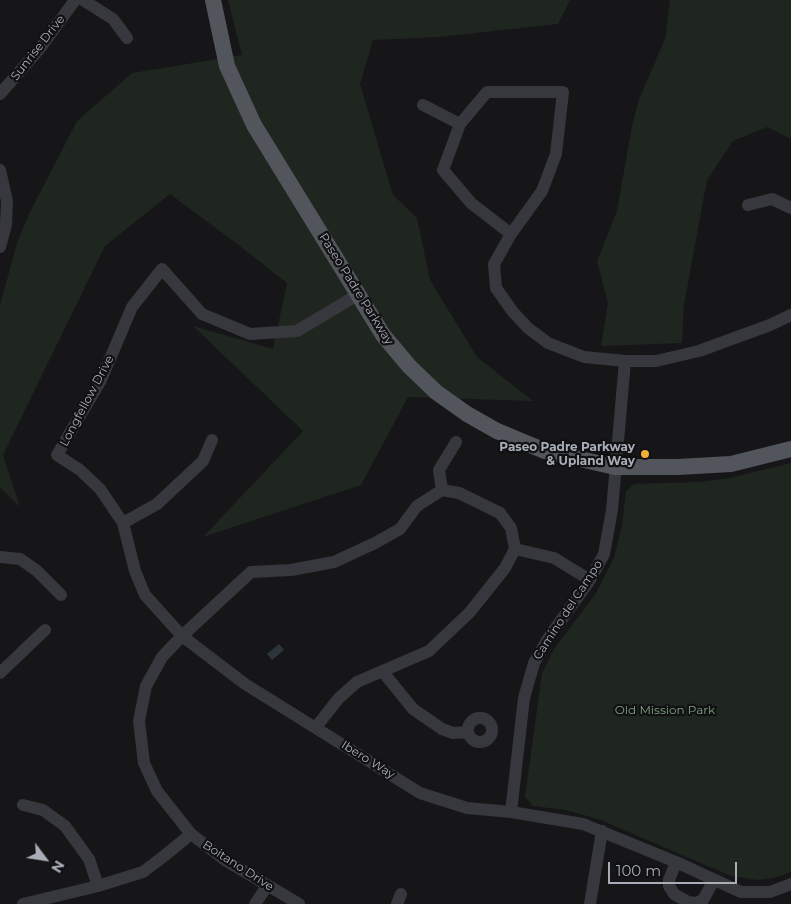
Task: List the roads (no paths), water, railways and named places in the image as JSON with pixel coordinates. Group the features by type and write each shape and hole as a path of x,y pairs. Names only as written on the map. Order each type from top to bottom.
{"main road":[{"name":"Paseo Padre Parkway","path":"213,0 227,66 254,125 383,335 409,366 436,392 467,414 497,431 545,451 615,467 678,467 730,464 791,449"}],"street":[{"name":"Sunrise Drive","path":"0,94 41,46 74,0"},
{"path":"83,0 113,19 127,38"},
{"path":"511,234 471,203 443,170 460,124 487,92 563,92 556,154 542,191 511,234 494,264 496,288 513,312 548,343 568,352 584,357 625,361 656,361 699,351 770,325 791,315"},
{"path":"423,104 460,124"},
{"path":"0,170 7,201 6,225 0,247"},
{"path":"748,206 772,198 791,208"},
{"name":"Longfellow Drive","path":"58,455 101,380 132,307 162,269 202,314 250,334 297,331 359,294"},
{"name":"Camino del Campo","path":"511,812 524,698 534,663 549,637 590,580 604,554 612,510 625,361"},
{"path":"124,523 157,504 203,461 212,440"},
{"path":"316,727 339,698 358,682 429,651 470,612 505,568 515,549 511,528 500,513 459,493 442,490 439,470 456,442"},
{"name":"Ibero Way","path":"58,455 80,470 100,489 124,523 135,571 145,595 182,636 245,684 420,793 467,808 511,812 583,824 676,862 741,892 770,892 791,884"},
{"name":"Boitano Drive","path":"300,904 225,860 191,834 157,791 144,763 139,721 146,686 162,657 251,572 291,570 334,562 375,543 400,528 417,506 442,490"},
{"path":"515,549 554,558 590,580"},
{"path":"0,558 20,559 36,570 61,595"},
{"path":"0,673 45,630"},
{"path":"382,672 413,709 442,729 453,733 468,732"},
{"path":"23,805 44,810 65,826 88,859 98,886"},
{"path":"590,904 602,831"},
{"path":"23,904 98,886 143,872 191,834"},
{"path":"676,862 669,880 669,886 674,894 688,902 694,903 703,900 714,880"},
{"path":"255,904 267,886"}],"place":[{"name":"Paseo Padre Parkway & Upland Way","path":"645,454"}],"park label":[{"name":"Old Mission Park","path":"665,710"}]}
